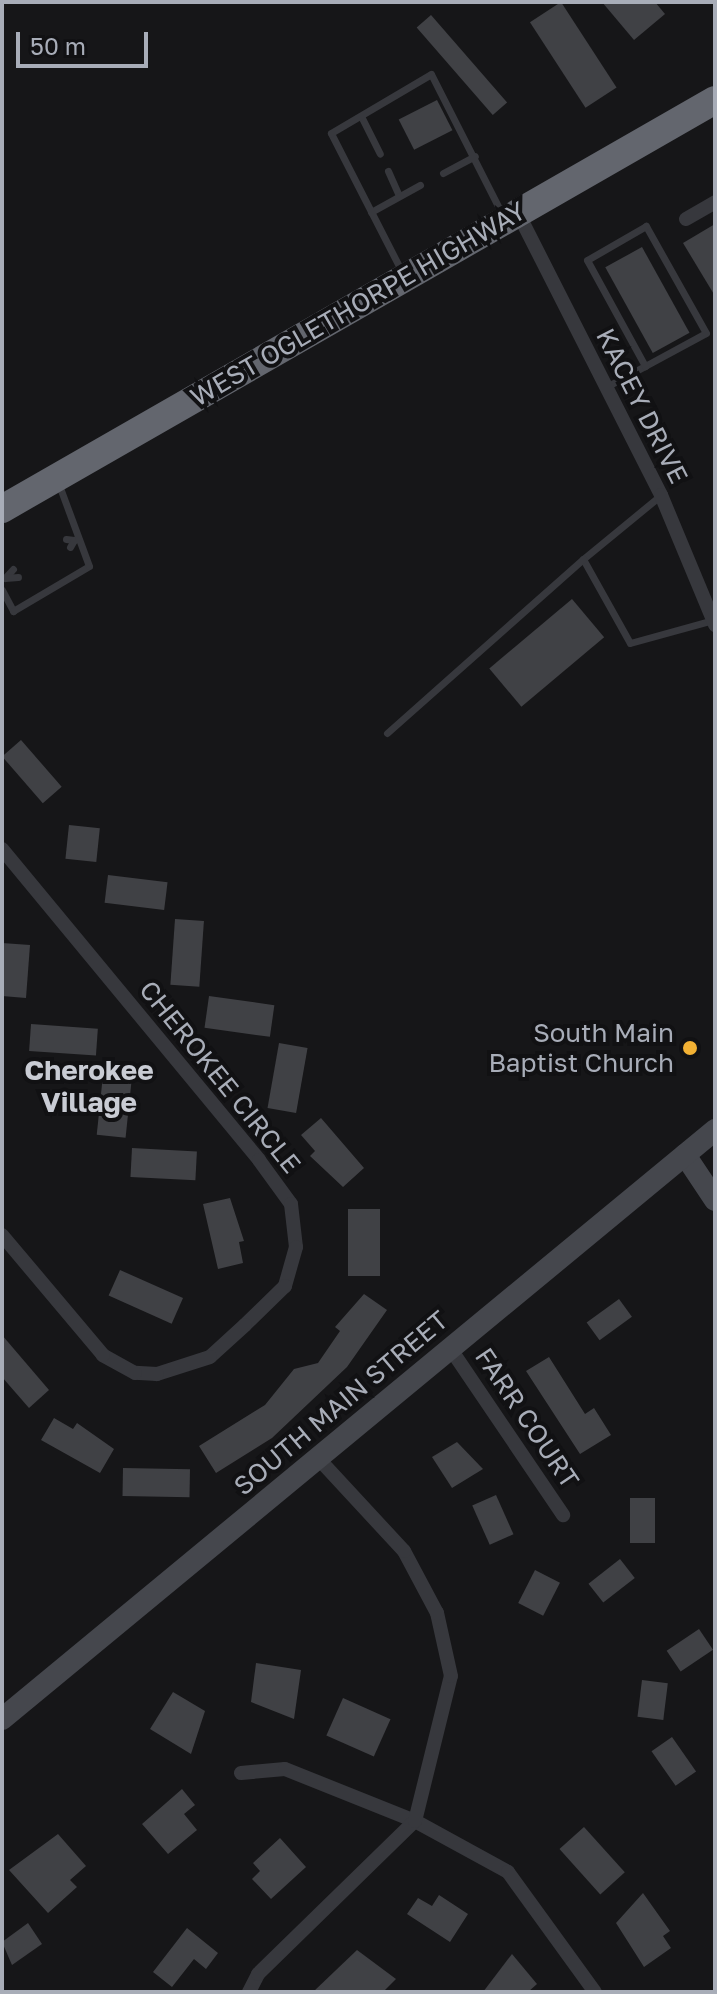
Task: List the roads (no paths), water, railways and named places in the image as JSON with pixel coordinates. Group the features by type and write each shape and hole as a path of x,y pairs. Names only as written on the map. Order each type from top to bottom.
{"highway":[{"name":"WEST OGLETHORPE HIGHWAY","path":"2,509 715,100"}],"street":[{"path":"686,219 715,202"},
{"name":"KACEY DRIVE","path":"511,217 606,387 661,495 714,622"},
{"name":"CHEROKEE CIRCLE","path":"2,849 259,1160 291,1204 296,1247 285,1286 210,1357 157,1374 135,1373 103,1355 2,1235"},
{"name":"SOUTH MAIN STREET","path":"2,1719 715,1130"},
{"path":"685,1155 715,1200"},
{"name":"FARR COURT","path":"450,1348 563,1515"},
{"path":"249,1992 258,1974 415,1821 451,1676 437,1613 404,1551 318,1458"},
{"path":"241,1773 285,1769 415,1821 508,1872 595,1992"}],"lane":[{"path":"405,278 331,133 431,74 511,217"},
{"path":"361,116 380,154"},
{"path":"443,173 475,156"},
{"path":"388,171 399,196"},
{"path":"371,212 420,185"},
{"path":"606,387 645,366 706,333 646,226 587,260 645,366"},
{"path":"2,590 13,611 89,566 73,540 56,478"},
{"path":"387,733 583,559 661,495"},
{"path":"583,559 630,643 714,622"},
{"path":"4,579 13,569"},
{"path":"4,579 18,577"}],"place":[{"name":"South Main Baptist Church","path":"690,1048"}],"district":[{"name":"Cherokee Village","path":"89,1086"}]}
